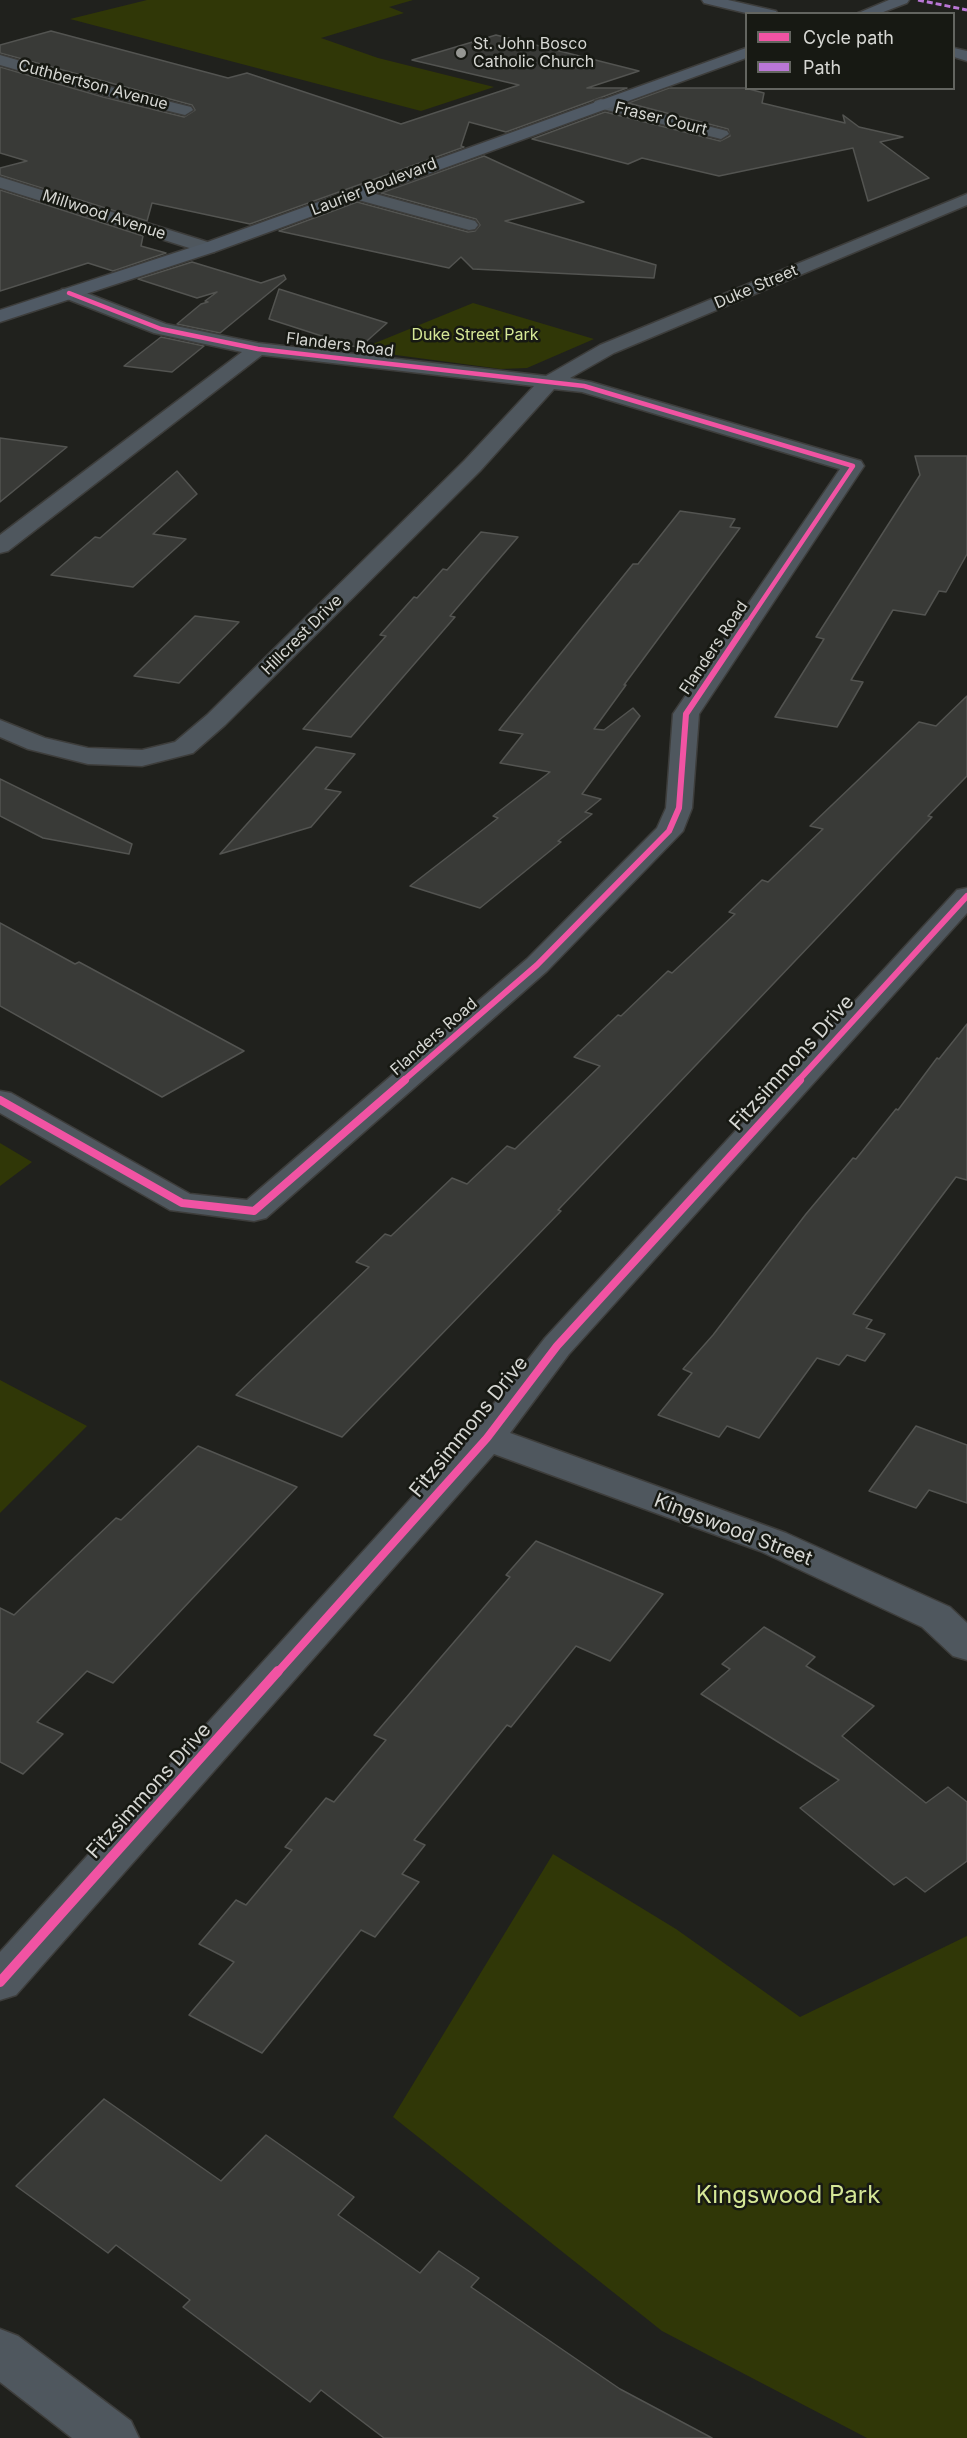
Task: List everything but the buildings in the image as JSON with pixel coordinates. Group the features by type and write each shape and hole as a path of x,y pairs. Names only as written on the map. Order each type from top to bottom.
{"street":[{"path":"709,0 762,12"},
{"path":"869,12 903,0"},
{"name":"Laurier Boulevard","path":"0,316 208,248 745,54"},
{"name":"Cuthbertson Avenue","path":"0,60 110,92 185,110"},
{"name":"Fraser Court","path":"601,104 721,134"},
{"name":"Millwood Avenue","path":"0,182 208,248"},
{"path":"357,195 469,225"},
{"name":"Duke Street","path":"548,383 607,349 967,199"},
{"name":"Flanders Road","path":"0,1100 182,1203 254,1211 537,965 669,831 679,808 686,714 853,466 584,386 258,350 161,329 69,294"},
{"path":"0,546 258,350"},
{"name":"Hillcrest Drive","path":"0,728 36,744 88,756 142,758 184,748 216,720 472,466 548,383"},
{"name":"Fitzsimmons Drive","path":"0,1982 487,1438 557,1346 967,896"},
{"name":"Kingswood Street","path":"487,1438 773,1542 936,1617 967,1646"},
{"path":"0,2352 112,2438"}],"green space":[{"path":"147,0 413,0 389,7 404,13 321,38 378,58 494,87 421,111 70,19"},
{"name":"Duke Street Park","path":"473,303 594,339 527,368 501,369 358,350"},
{"path":"0,1143 32,1162 0,1186"},
{"path":"0,1380 87,1426 0,1513"},
{"name":"Kingswood Park","path":"553,1854 676,1929 800,2017 967,1936 967,2438 867,2438 662,2331 393,2117"}],"marked path":[{"path":"918,0 967,10"}],"cycle path":[{"path":"0,1100 182,1203 254,1211 537,965 669,831 679,808 686,714 853,466 584,386 258,349 161,329 69,293"},
{"path":"0,1982 487,1438 557,1346 967,896"}],"place":[{"name":"St. John Bosco Catholic Church","path":"461,53"}]}
